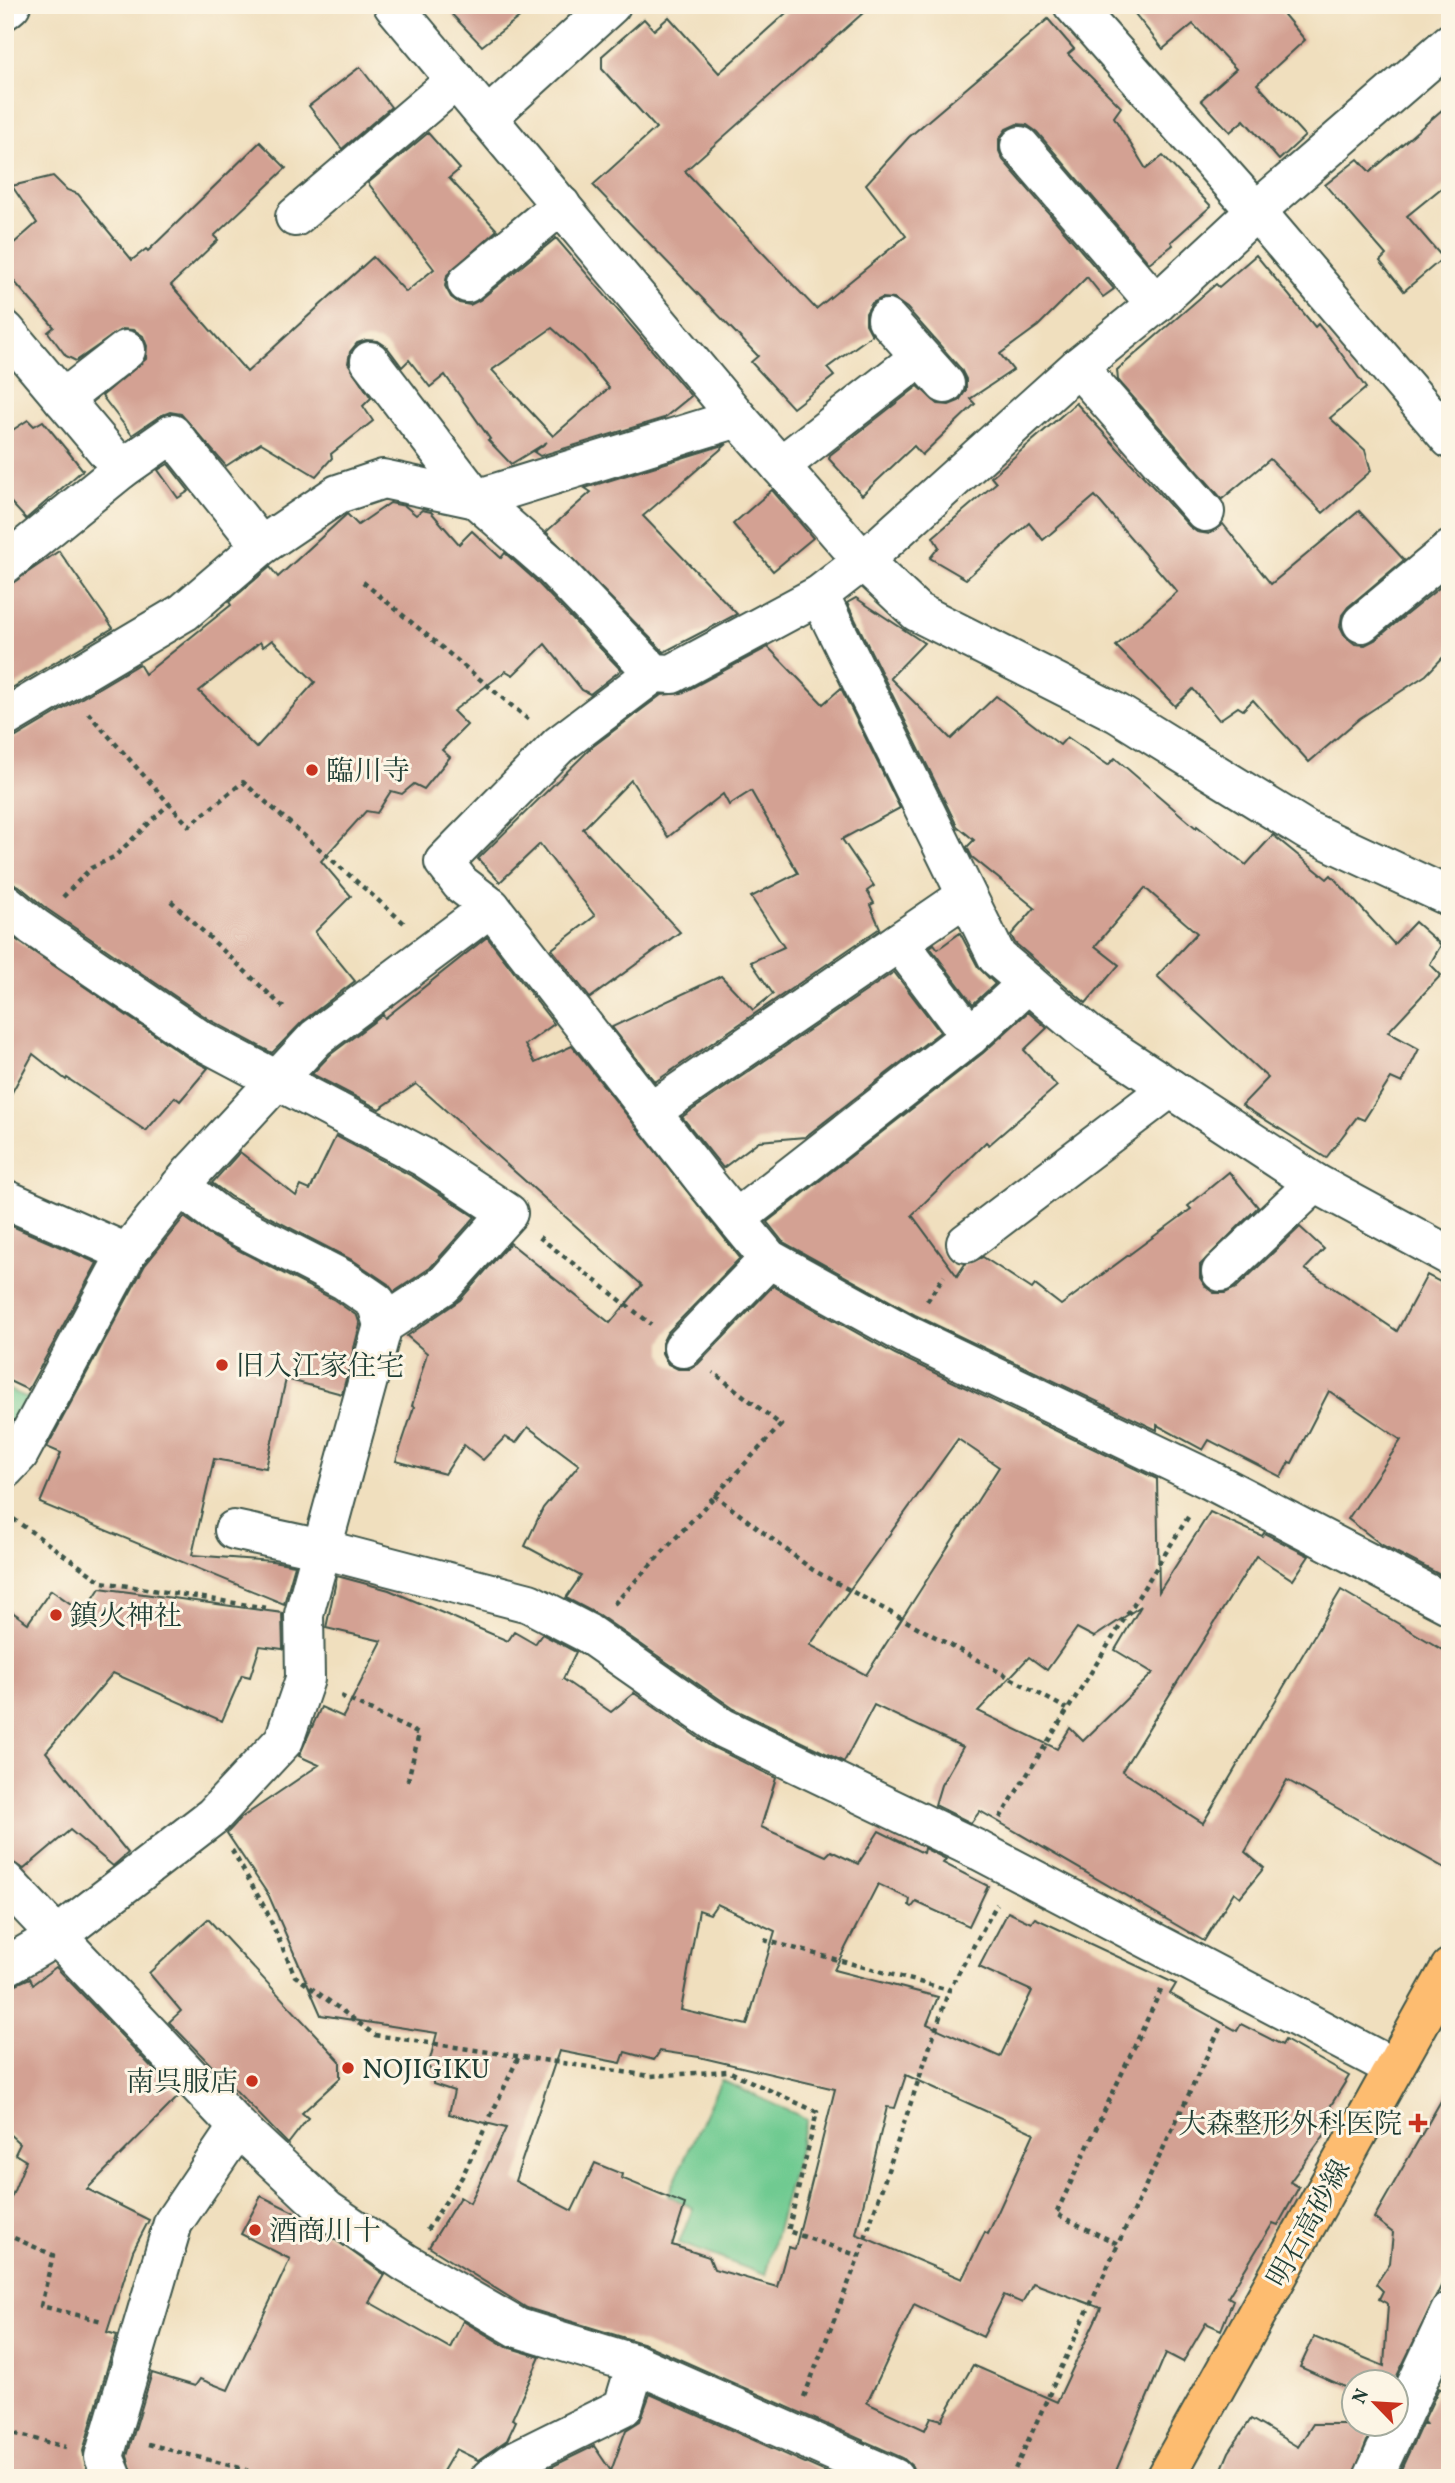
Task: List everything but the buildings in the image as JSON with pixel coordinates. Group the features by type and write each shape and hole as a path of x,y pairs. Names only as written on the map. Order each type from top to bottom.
{"main road":[{"name":"明石高砂線","path":"1165,2478 1450,1968"}],"street":[{"path":"5,10 11,5"},
{"path":"393,5 779,467 863,561 917,612 1117,713 1308,831 1450,897"},
{"path":"487,118 611,5"},
{"path":"1073,5 1256,211 1450,439"},
{"path":"1450,43 1256,211 1156,304 1078,367 863,561 819,595 672,674 654,673 559,745 444,862 461,884 491,907 769,1259 905,1334 1210,1480 1450,1605"},
{"path":"295,217 456,80"},
{"path":"1020,146 1156,304"},
{"path":"467,283 561,205"},
{"path":"779,467 933,370 887,319"},
{"path":"5,330 122,469"},
{"path":"63,399 126,350"},
{"path":"370,361 476,499 549,563 654,673"},
{"path":"1078,367 1205,512"},
{"path":"5,718 184,612 261,546 338,494 383,479 476,499 738,418"},
{"path":"5,564 122,469 172,434 261,546"},
{"path":"1362,623 1450,550"},
{"path":"819,595 998,957 1088,1034 1315,1182 1450,1256"},
{"path":"652,1111 966,896"},
{"path":"5,903 34,927 199,1039 423,1157 508,1213 444,1285 383,1325"},
{"path":"5,1469 19,1454 127,1253 180,1186 316,1038 436,951 491,907"},
{"path":"899,942 971,1035"},
{"path":"736,1219 971,1035 1028,983"},
{"path":"966,1243 1170,1088"},
{"path":"1221,1272 1315,1182"},
{"path":"5,1967 57,1936 213,1816 284,1740 305,1679 304,1614 383,1325 376,1302 344,1280 219,1216 180,1186"},
{"path":"5,1199 127,1253"},
{"path":"683,1348 769,1259"},
{"path":"234,1530 322,1549 529,1603 587,1633 723,1728 980,1851 1394,2068"},
{"path":"5,1881 237,2127 327,2210 406,2263 518,2328 636,2364 894,2478"},
{"path":"110,2457 141,2330 173,2223 237,2127"},
{"path":"1373,2478 1450,2312"},
{"path":"490,2478 512,2462 623,2407 636,2364"}],"path":[{"path":"363,582 559,745"},
{"path":"61,684 189,826 243,782 436,951"},
{"path":"34,927 91,868 114,857 169,804"},
{"path":"171,901 316,1038"},
{"path":"508,1213 781,1425 587,1633"},
{"path":"905,1334 966,1243"},
{"path":"980,1851 1210,1480"},
{"path":"714,1495 813,1570 1067,1709"},
{"path":"5,1513 102,1582 304,1614"},
{"path":"305,1679 419,1734 407,1784"},
{"path":"213,1816 266,1910 295,1976 374,2035 650,2076 728,2071 817,2112 788,2231 859,2256"},
{"path":"790,2433 859,2256 949,1990 1016,1870"},
{"path":"764,1940 949,1990"},
{"path":"1118,2244 1056,2214 1178,1955"},
{"path":"1012,2478 1239,1987"},
{"path":"406,2263 461,2176 519,2058"},
{"path":"5,2234 53,2255 41,2306 141,2330"},
{"path":"5,2431 110,2457 240,2468 261,2478"}],"green space":[{"path":"5,1388 32,1400 5,1455"},
{"path":"721,2080 807,2119 765,2275 679,2243 693,2208 668,2195"}],"place":[{"name":"臨川寺","path":"312,770"},
{"name":"旧入江家住宅","path":"222,1365"},
{"name":"鎮火神社","path":"56,1615"},
{"name":"NOJIGIKU","path":"348,2068"},
{"name":"南呉服店","path":"252,2081"},
{"name":"大森整形外科医院","path":"1418,2123"},
{"name":"酒商川十","path":"255,2230"}]}
